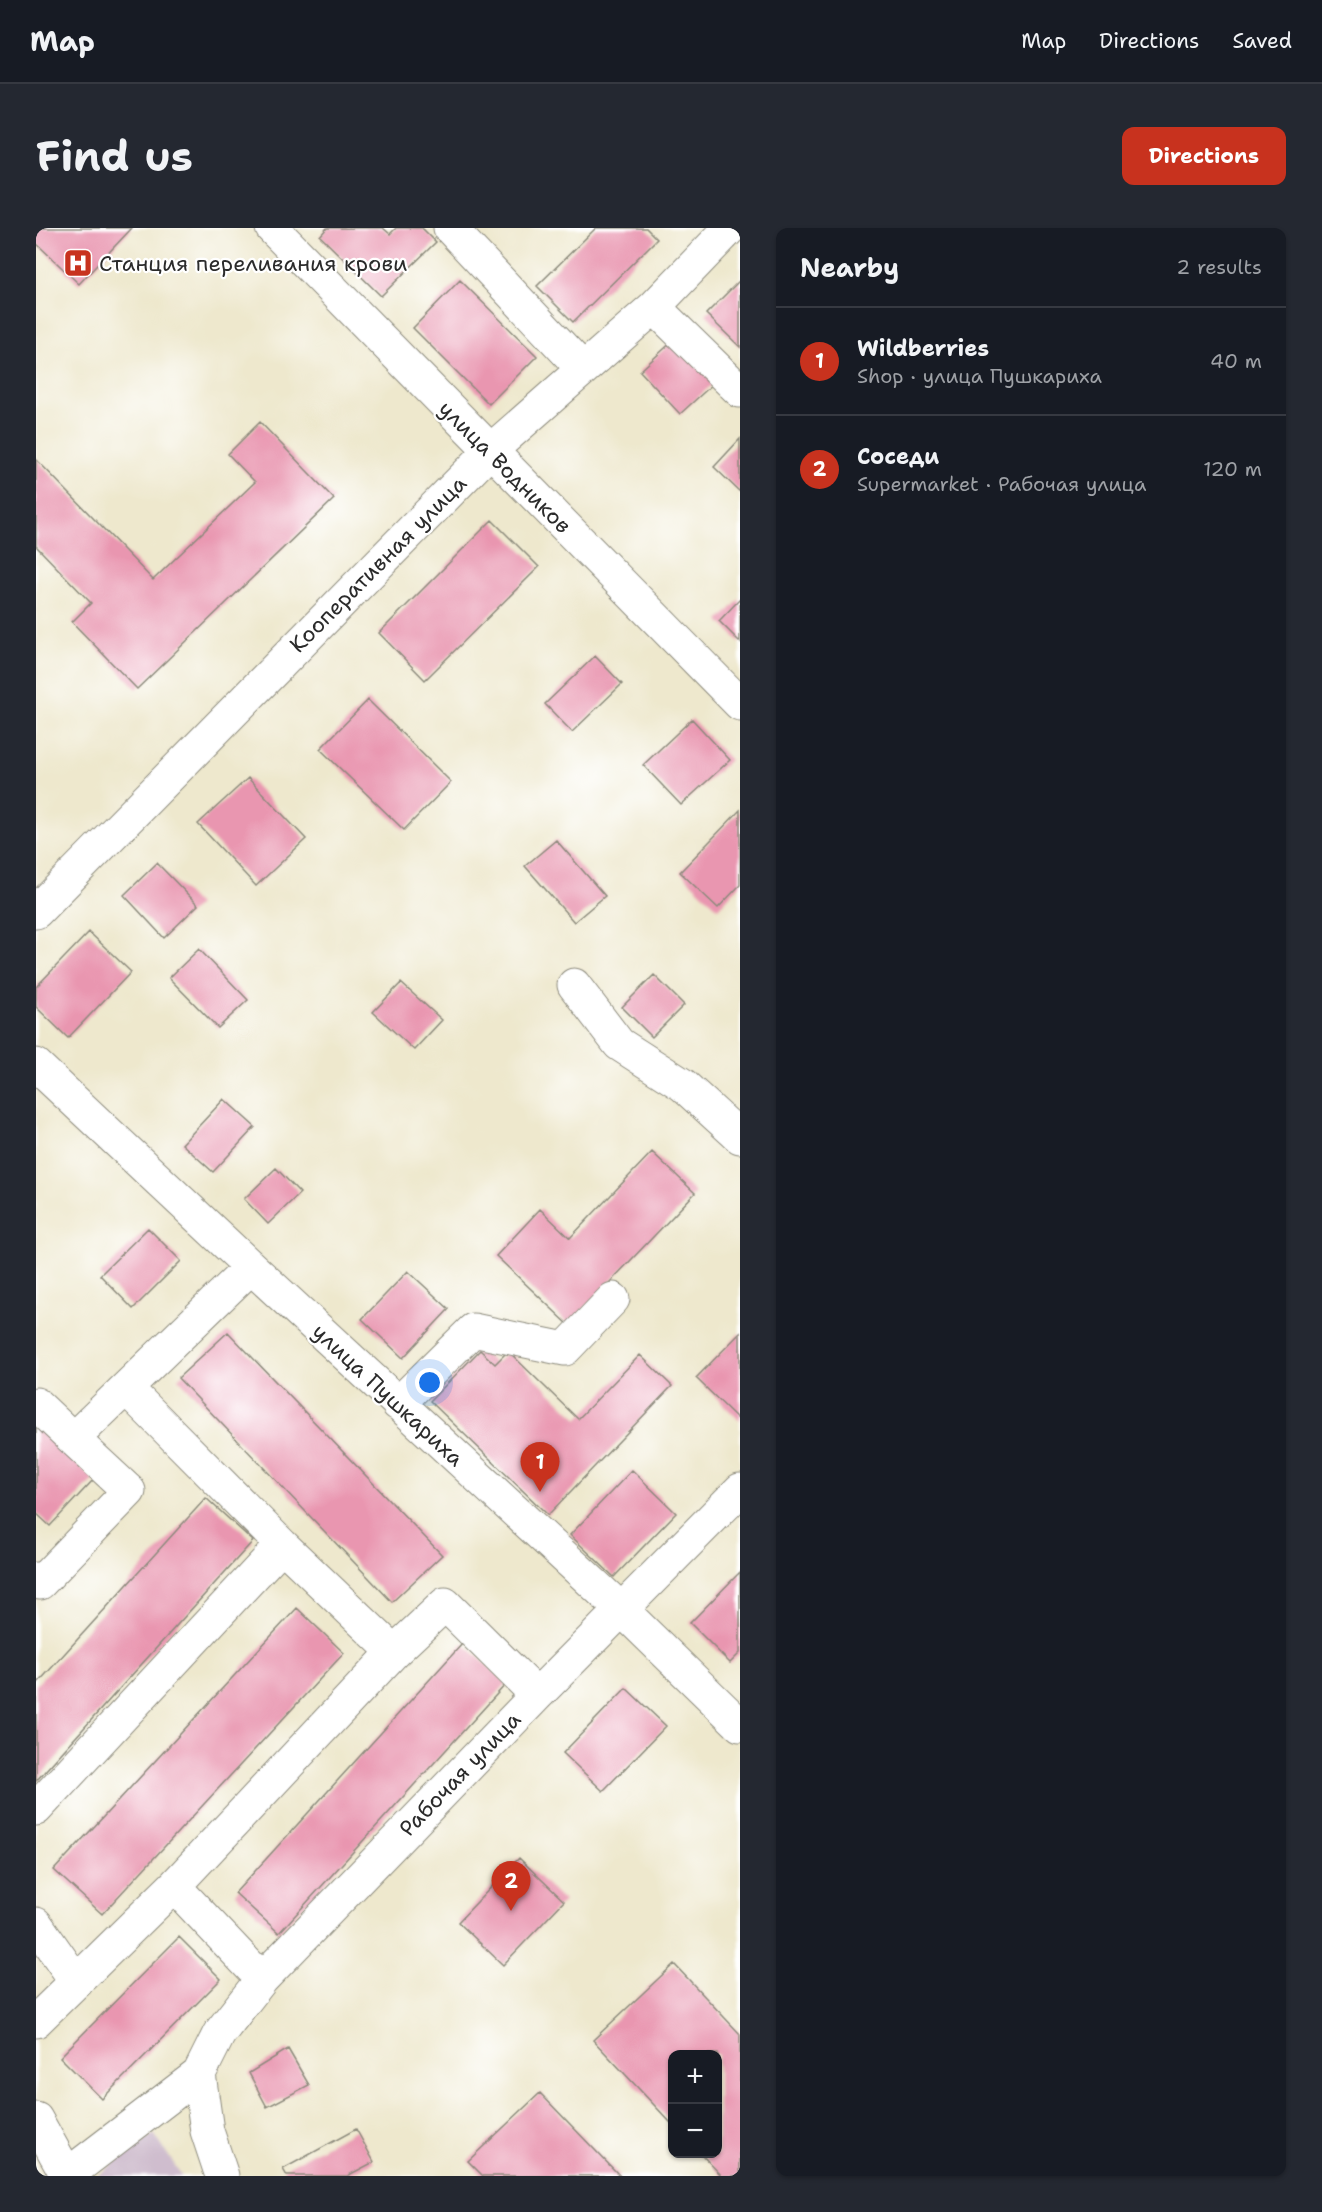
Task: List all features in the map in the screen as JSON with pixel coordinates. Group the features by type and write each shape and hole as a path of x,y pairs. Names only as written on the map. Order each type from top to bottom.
{"street":[{"name":"улица Водников","path":"272,228 740,704"},
{"path":"450,228 582,368"},
{"name":"Кооперативная улица","path":"36,912 490,451 662,299 730,228"},
{"path":"662,299 740,364"},
{"path":"662,299 740,391"},
{"path":"574,985 619,1044 683,1085 740,1137"},
{"name":"улица Пушкариха","path":"36,1065 250,1267 622,1610 740,1725"},
{"path":"73,1439 250,1267"},
{"path":"398,1404 473,1330 566,1349 613,1299"},
{"path":"126,1388 282,1545 394,1652"},
{"path":"36,1404 129,1491 40,1583 36,1579"},
{"name":"Рабочая улица","path":"199,2074 219,2034 262,1978 740,1490"},
{"path":"36,1809 282,1545"},
{"path":"36,2021 174,1886 394,1652 446,1604 537,1695"},
{"path":"174,1886 262,1978"},
{"path":"36,1924 76,1981"},
{"path":"36,2119 66,2175 199,2074 207,2131 222,2176"}],"shaded area":[{"path":"154,2134 182,2176 96,2176"}],"building":[{"name":"Станция переливания крови","path":"36,228 132,228 79,284 36,243"},
{"path":"327,228 383,228 390,234 396,228 422,228 436,242 381,296 320,236"},
{"path":"596,228 646,228 657,239 573,322 537,286"},
{"path":"460,280 537,356 489,404 413,328"},
{"path":"740,280 740,347 706,314"},
{"path":"675,339 715,382 680,414 640,371"},
{"path":"260,422 334,499 137,689 72,622 91,603 36,546 36,459 153,580 255,482 228,454"},
{"path":"740,439 740,492 714,467"},
{"path":"492,520 539,567 425,680 379,633"},
{"path":"740,599 740,642 719,621"},
{"path":"595,656 622,684 572,732 545,704"},
{"path":"368,700 451,782 404,830 320,749"},
{"path":"692,719 730,760 681,805 643,765"},
{"path":"248,778 306,839 256,886 198,824"},
{"path":"740,810 740,885 718,908 680,872"},
{"path":"556,840 605,896 574,922 525,866"},
{"path":"157,863 198,905 164,938 124,895"},
{"path":"89,932 131,972 68,1038 36,1007 36,987"},
{"path":"199,949 248,1000 218,1028 169,978"},
{"path":"654,975 684,1005 652,1037 622,1007"},
{"path":"401,983 442,1020 414,1050 373,1012"},
{"path":"224,1099 255,1127 213,1172 182,1144"},
{"path":"652,1152 695,1193 569,1325 496,1256 540,1209 570,1238"},
{"path":"276,1168 300,1193 268,1224 244,1199"},
{"path":"148,1228 181,1261 133,1309 100,1275"},
{"path":"408,1271 449,1309 403,1358 362,1319"},
{"path":"228,1332 442,1555 392,1602 178,1378"},
{"path":"740,1333 740,1421 696,1378"},
{"path":"480,1350 495,1364 508,1351 578,1419 640,1355 672,1386 548,1515 430,1401"},
{"path":"36,1425 94,1479 50,1526 36,1513"},
{"path":"632,1470 676,1513 614,1577 570,1535"},
{"path":"206,1498 253,1541 36,1781 36,1685"},
{"path":"740,1572 740,1653 730,1663 690,1623"},
{"path":"297,1608 344,1653 102,1914 54,1870"},
{"path":"463,1643 507,1683 279,1933 235,1893"},
{"path":"626,1688 666,1726 603,1791 563,1753"},
{"path":"519,1858 564,1901 503,1965 458,1922"},
{"path":"179,1937 221,1979 102,2099 60,2057"},
{"path":"674,1964 740,2034 740,2176 722,2176 705,2158 722,2158 722,2050 668,2050 668,2120 593,2040"},
{"path":"288,2049 309,2085 267,2107 249,2073"},
{"path":"540,2093 620,2176 483,2176 468,2161"},
{"path":"356,2129 374,2162 347,2176 287,2176 283,2169"}],"place":[{"name":"Станция переливания крови","path":"78,263"},
{"name":"Wildberries","path":"540,1492"},
{"name":"Соседи","path":"511,1911"}]}
